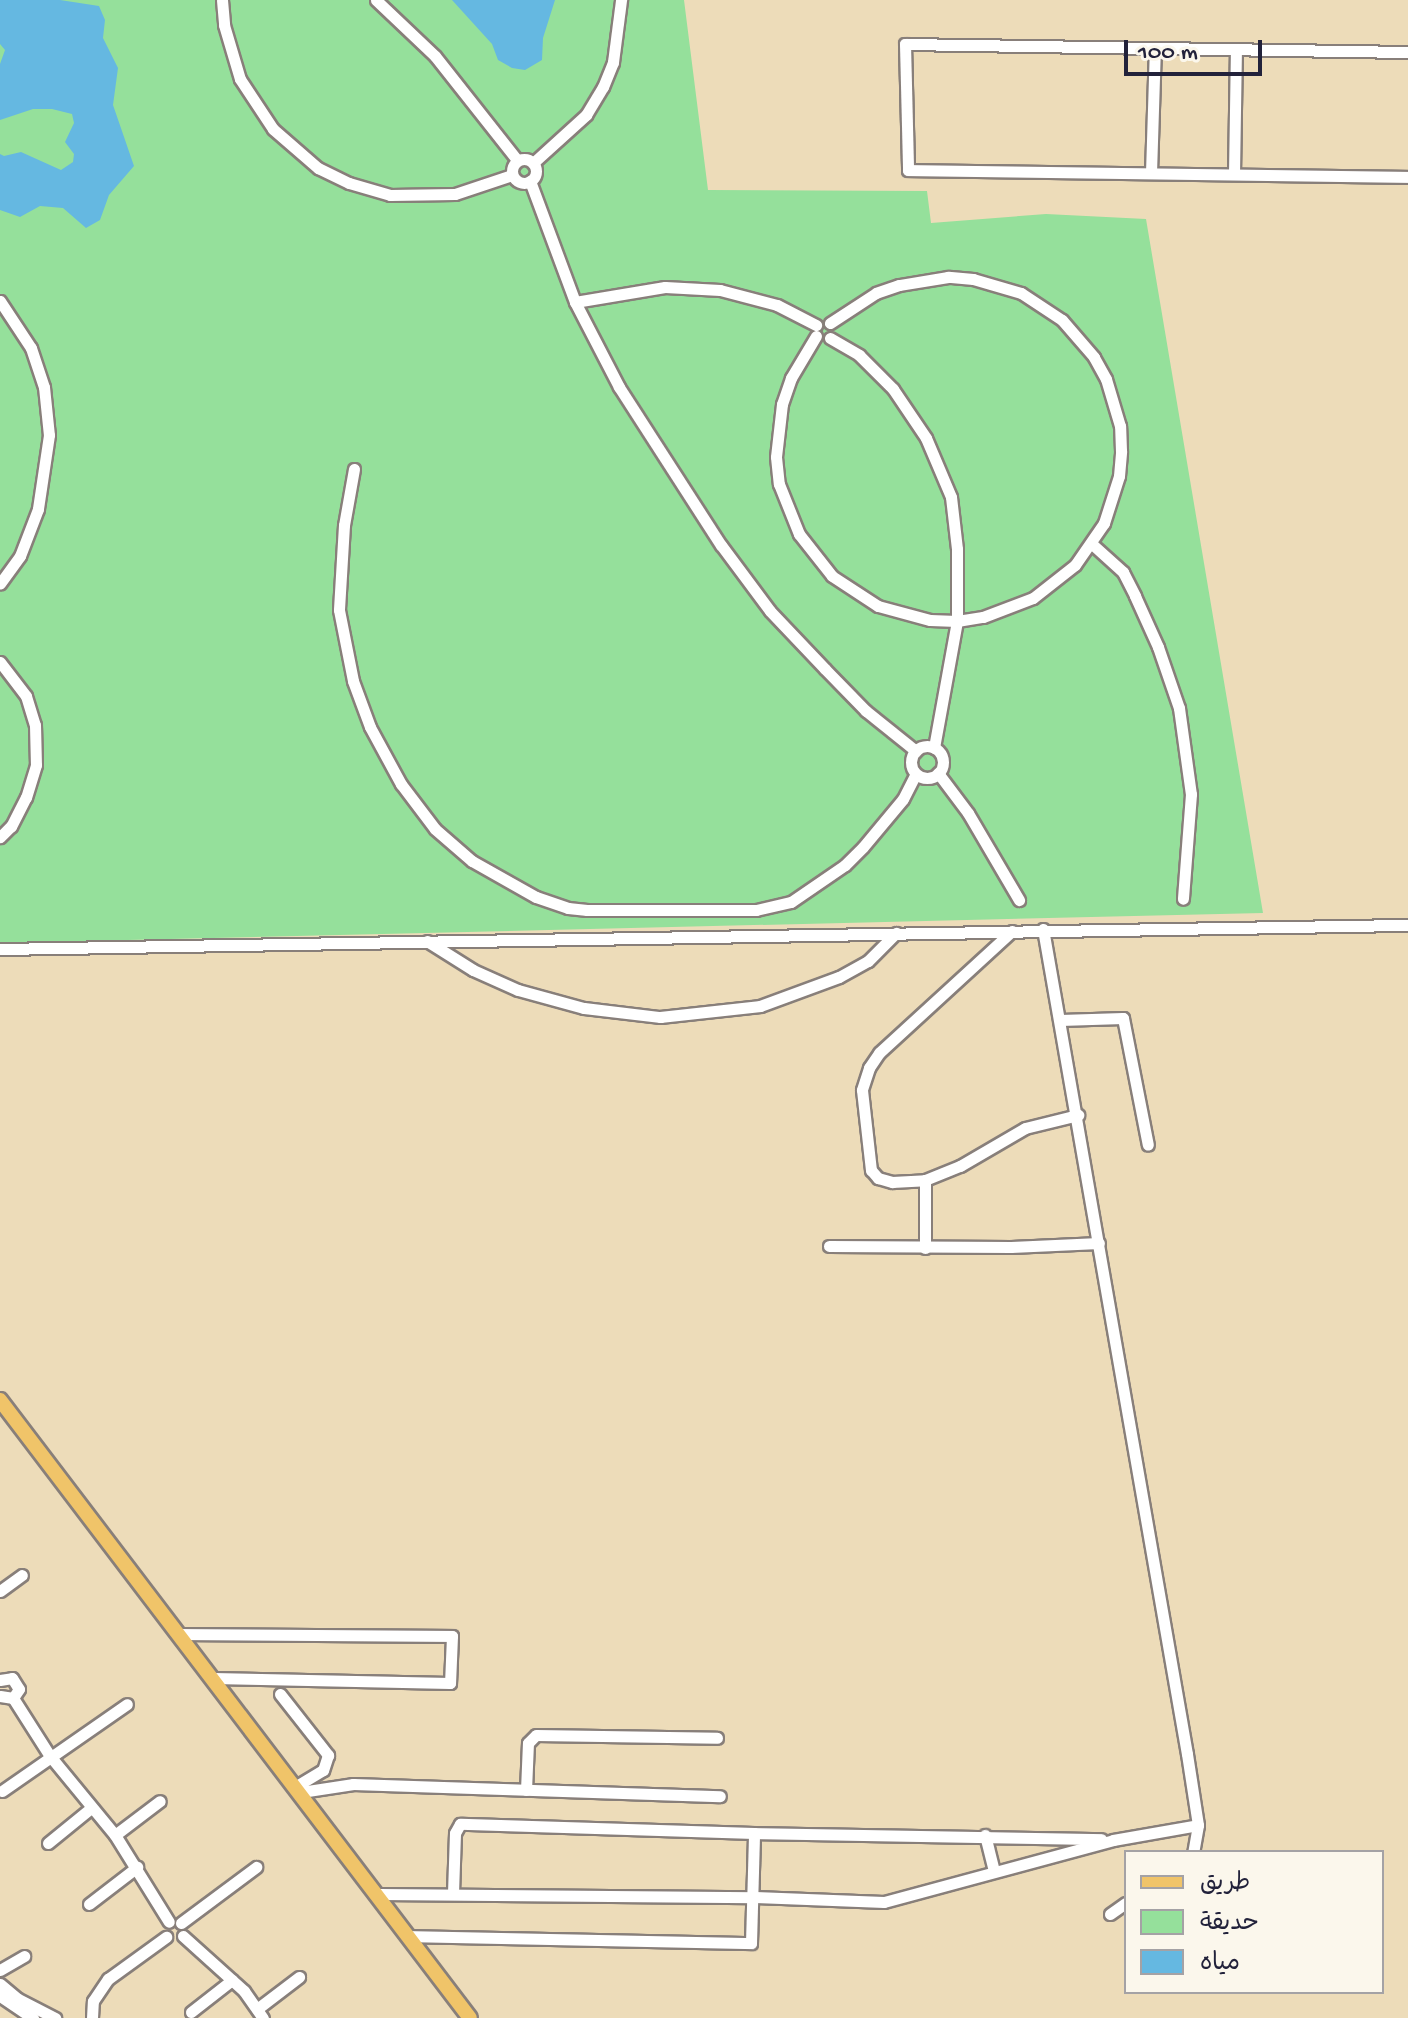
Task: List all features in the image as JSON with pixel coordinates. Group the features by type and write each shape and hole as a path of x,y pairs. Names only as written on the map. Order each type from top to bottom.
{"main road":[{"path":"0,1400 379,1894 470,2018"}],"street":[{"path":"222,0 224,25 240,79 273,129 318,168 349,183 390,195 455,194 512,175"},
{"path":"376,0 435,56 517,160 533,163"},
{"path":"533,163 586,115 603,87 613,62 621,0"},
{"path":"1408,52 905,44 908,170 1408,177"},
{"path":"1151,173 1155,48"},
{"path":"1234,174 1236,49"},
{"path":"512,175 517,160"},
{"path":"512,175 520,182 530,181 536,173 533,163"},
{"path":"530,181 575,302 619,387 662,458 770,611 866,711 916,751 934,748"},
{"path":"948,277 997,284 1021,293 1062,320 1080,337 1106,379 1120,426 1119,476 1104,523 1092,544 1056,584 1033,598 983,617 957,621 903,615 866,599 832,576 799,534 779,484 777,430 791,378 821,321 830,323 876,293 911,282 948,277"},
{"path":"575,302 665,287 720,290 777,305 816,330 821,340 830,338 859,355 893,389 926,438 942,473 955,527 957,621 934,748 943,761 938,773 930,777 916,774"},
{"path":"0,301 31,348 44,387 49,435 38,509 20,556 0,584"},
{"path":"830,323 833,330 830,338"},
{"path":"354,469 344,525 339,610 353,681 370,727 408,796 435,829 472,861 536,897 568,908 587,910 756,910 791,902 845,865 863,847 903,799 916,774"},
{"path":"1092,544 1109,557 1135,596 1158,647 1179,708 1191,794 1183,899"},
{"path":"0,662 26,696 35,725 36,765 26,797 11,826 0,837"},
{"path":"916,751 911,763 916,774"},
{"path":"938,773 968,813 1019,900"},
{"path":"0,949 1408,925"},
{"path":"1043,929 1078,1115 1198,1825 1193,1850"},
{"path":"1012,931 879,1053 863,1078 865,1136 871,1170 878,1178 892,1182 925,1180 960,1166 1025,1128 1078,1115"},
{"path":"426,941 473,970 518,990 584,1008 660,1017 760,1006 800,992 868,961 896,933"},
{"path":"1060,1020 1123,1018 1148,1145"},
{"path":"925,1180 925,1248"},
{"path":"829,1246 925,1248 1099,1243"},
{"path":"0,1591 22,1575"},
{"path":"180,1634 452,1636 450,1683 213,1678"},
{"path":"0,1680 8,1677 17,1682 18,1693 6,1697 115,1835 183,1936 232,1980 260,2014 299,1977"},
{"path":"280,1694 328,1755 323,1770 298,1789"},
{"path":"2,1791 127,1704"},
{"path":"526,1790 528,1743 536,1735 717,1738"},
{"path":"298,1789 353,1784 720,1796"},
{"path":"115,1835 160,1801"},
{"path":"48,1843 91,1808"},
{"path":"453,1893 455,1833 460,1824 1113,1840"},
{"path":"379,1894 755,1897 884,1902 1113,1840 1198,1825"},
{"path":"409,1936 751,1943 755,1897 754,1833"},
{"path":"985,1835 994,1870"},
{"path":"89,1904 137,1867"},
{"path":"183,1936 176,1941 166,1937 164,1931 256,1867"},
{"path":"1110,1914 1124,1904"},
{"path":"92,2018 93,2001 108,1979 166,1937"},
{"path":"0,1970 24,1956"},
{"path":"191,2012 232,1980"},
{"path":"0,1984 18,1999 55,2018"},
{"path":"0,1996 18,2014 33,2018"}],"green space":[{"path":"0,0 684,0 708,190 927,191 931,223 1046,214 1146,219 1263,913 0,943"}],"water":[{"path":"0,0 60,0 99,6 105,20 103,38 118,68 113,105 134,166 109,195 100,220 86,228 63,208 40,206 20,217 0,210 0,154 21,152 61,170 73,162 74,154 65,142 74,123 72,114 52,109 33,109 0,120 0,64 5,50 0,44"},
{"path":"452,0 555,0 543,38 542,60 525,70 512,68 498,60 492,44"}]}
